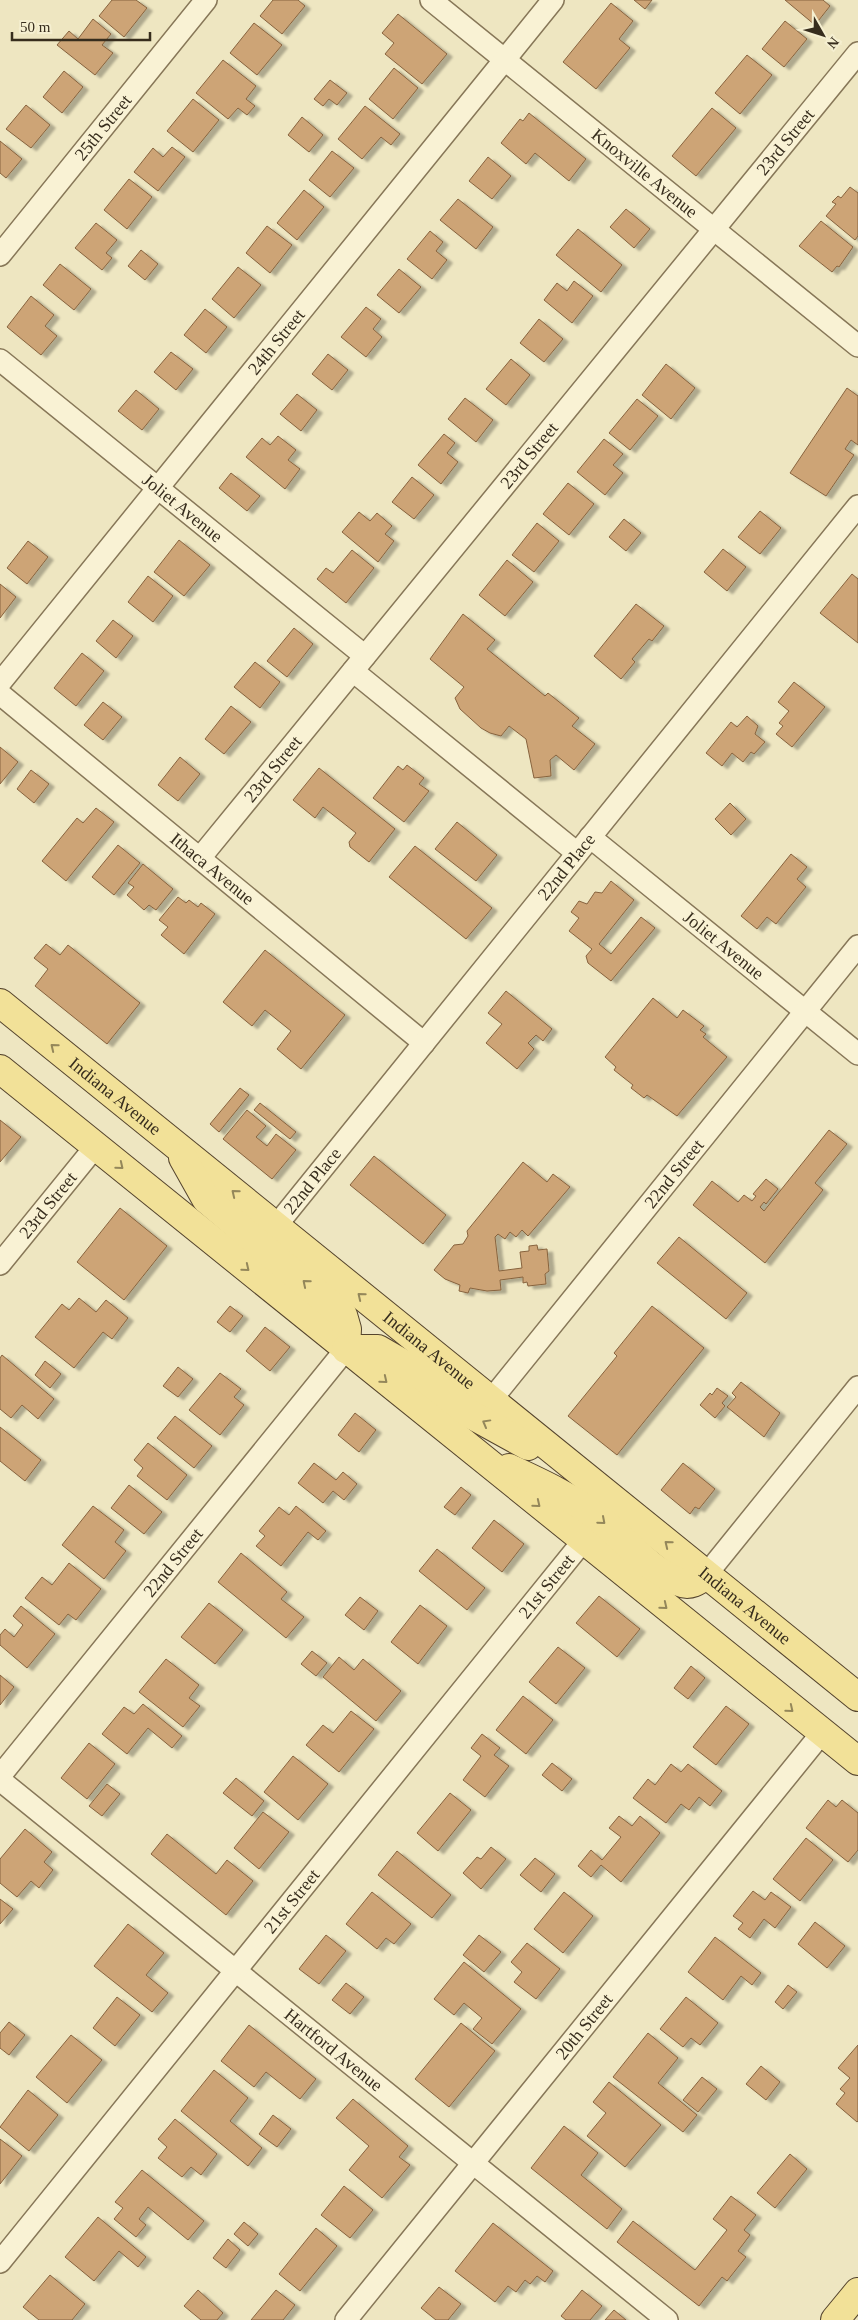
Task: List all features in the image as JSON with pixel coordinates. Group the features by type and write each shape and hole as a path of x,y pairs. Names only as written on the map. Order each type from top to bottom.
{"main road":[{"name":"Indiana Avenue","path":"0,1003 858,1698"},
{"path":"0,1049 95,1146"},
{"path":"0,1069 822,1734 858,1761"},
{"path":"174,1144 206,1199 343,1315 348,1329 346,1349"},
{"path":"346,1349 378,1349 416,1372 470,1414 590,1480"},
{"path":"468,1448 551,1488 595,1515 653,1566 680,1583 696,1583 706,1575"},
{"path":"835,2320 858,2292"}],"street":[{"name":"25th Street","path":"0,255 206,0"},
{"name":"Knoxville Avenue","path":"430,0 858,346"},
{"name":"24th Street","path":"0,683 553,0"},
{"name":"23rd Street","path":"200,858 858,52"},
{"name":"Joliet Avenue","path":"0,360 158,488 577,853"},
{"name":"22nd Place","path":"276,1226 858,506"},
{"name":"Ithaca Avenue","path":"0,694 424,1043"},
{"name":"Joliet Avenue","path":"590,837 858,1054"},
{"name":"22nd Street","path":"491,1400 858,946"},
{"name":"23rd Street","path":"0,1264 95,1146"},
{"name":"22nd Street","path":"0,1778 346,1349"},
{"path":"706,1575 858,1388"},
{"name":"21st Street","path":"0,2262 583,1541"},
{"name":"20th Street","path":"346,2320 822,1734"},
{"name":"Hartford Avenue","path":"0,1778 667,2320"}],"building":[{"path":"112,0 136,0 147,8 124,37 99,16"},
{"path":"273,0 298,0 305,6 282,34 260,16"},
{"path":"634,0 652,0 645,9"},
{"path":"785,0 823,0 830,6 815,25"},
{"path":"611,3 633,21 619,39 630,48 596,89 563,62"},
{"path":"398,14 447,54 422,84 385,54 394,43 382,33"},
{"path":"93,19 111,34 102,45 113,53 95,75 57,45 69,31 78,39"},
{"path":"785,21 807,39 784,67 762,49"},
{"path":"254,23 282,45 257,75 230,53"},
{"path":"747,55 772,75 740,114 715,93"},
{"path":"223,60 256,86 246,99 255,106 247,115 238,108 228,119 196,93"},
{"path":"394,68 418,88 393,119 369,99"},
{"path":"64,71 83,87 62,113 43,97"},
{"path":"330,80 347,93 337,105 329,99 323,106 314,99"},
{"path":"193,99 219,120 193,152 167,131"},
{"path":"26,105 50,125 31,148 6,129"},
{"path":"365,106 400,134 391,145 381,137 362,159 338,139"},
{"path":"712,108 736,128 696,176 672,156"},
{"path":"529,113 586,159 569,181 535,153 526,164 501,143 520,119 523,121"},
{"path":"302,117 323,135 309,152 288,135"},
{"path":"0,141 22,159 6,178 0,173"},
{"path":"172,147 185,157 158,191 134,172 153,148 163,157"},
{"path":"332,151 354,168 330,197 309,180"},
{"path":"488,157 511,176 492,199 469,181"},
{"path":"129,179 152,197 127,229 104,210"},
{"path":"850,187 858,193 858,236 855,240 826,216 836,204 832,202 838,196 841,198"},
{"path":"304,190 324,207 297,240 277,223"},
{"path":"458,199 493,227 476,249 440,220"},
{"path":"626,209 650,229 634,248 610,227"},
{"path":"821,221 853,247 839,267 837,266 832,272 799,246"},
{"path":"96,223 117,240 106,253 112,258 102,270 75,248"},
{"path":"267,226 292,245 270,273 246,253"},
{"path":"578,229 622,265 601,292 556,255"},
{"path":"430,231 443,242 436,251 447,260 432,279 407,259"},
{"path":"141,250 158,264 145,280 128,266"},
{"path":"60,264 91,289 74,310 43,285"},
{"path":"238,267 261,285 234,318 212,299"},
{"path":"399,269 421,287 399,313 377,295"},
{"path":"574,281 593,296 572,323 544,300 557,283 567,291"},
{"path":"31,296 54,315 45,326 57,336 41,355 7,327"},
{"path":"366,307 381,319 373,329 382,337 366,357 341,337"},
{"path":"205,309 227,327 206,353 184,335"},
{"path":"539,319 563,339 544,362 520,343"},
{"path":"171,352 193,369 176,390 154,372"},
{"path":"328,354 348,370 332,390 312,374"},
{"path":"511,359 530,375 506,405 486,389"},
{"path":"666,364 695,388 671,419 642,395"},
{"path":"847,388 858,396 858,445 851,440 845,449 854,455 826,496 790,473"},
{"path":"136,390 159,409 142,430 118,411"},
{"path":"297,394 317,410 301,431 280,414"},
{"path":"465,398 493,420 476,442 448,419"},
{"path":"637,399 658,416 630,450 609,433"},
{"path":"444,434 455,443 447,453 458,462 441,484 418,465"},
{"path":"278,436 296,450 288,460 300,469 285,489 246,457 262,438 270,445"},
{"path":"604,439 623,454 613,465 623,473 605,495 577,472"},
{"path":"231,473 260,496 247,511 219,488"},
{"path":"412,477 434,495 414,519 392,502"},
{"path":"568,483 594,504 569,535 543,514"},
{"path":"760,511 781,528 760,554 738,537"},
{"path":"359,512 370,521 377,513 392,526 385,534 394,541 378,562 342,532"},
{"path":"624,519 641,533 626,551 609,537"},
{"path":"537,523 559,541 534,572 512,555"},
{"path":"179,540 210,565 184,596 154,572"},
{"path":"28,541 48,557 27,584 7,568"},
{"path":"723,549 746,567 727,591 704,572"},
{"path":"352,550 374,568 346,603 317,579 326,568 333,573"},
{"path":"507,560 533,582 505,616 479,595"},
{"path":"852,574 858,579 858,643 820,613"},
{"path":"148,576 173,596 153,622 128,602"},
{"path":"0,584 16,597 0,618"},
{"path":"636,604 664,626 652,641 649,639 632,659 635,662 621,679 594,656"},
{"path":"463,614 495,640 487,649 545,696 548,693 579,718 572,726 595,744 574,770 556,755 550,760 551,776 534,778 526,739 509,726 501,736 490,733 481,728 460,709 455,698 464,687 430,659"},
{"path":"113,620 133,636 116,658 96,641"},
{"path":"294,628 313,644 287,677 267,661"},
{"path":"82,653 104,671 76,706 54,688"},
{"path":"255,662 280,682 260,708 234,687"},
{"path":"794,682 825,707 792,747 776,734 783,726 779,723 789,711 778,702"},
{"path":"103,702 122,717 103,740 84,725"},
{"path":"231,706 251,722 224,754 205,739"},
{"path":"747,716 758,726 755,734 765,742 754,754 751,752 743,762 732,753 722,766 706,753 731,722 737,727"},
{"path":"0,747 18,762 0,784"},
{"path":"180,757 200,774 178,801 158,785"},
{"path":"407,765 424,778 419,784 429,791 404,822 373,798 398,766 403,770"},
{"path":"319,768 395,829 369,862 350,847 349,842 356,833 323,807 315,818 293,800"},
{"path":"31,770 49,784 34,803 17,789"},
{"path":"730,803 746,819 731,835 715,819"},
{"path":"96,808 114,822 66,881 42,861 77,818 83,823"},
{"path":"457,822 497,855 476,881 435,849"},
{"path":"118,845 140,863 114,895 92,877"},
{"path":"415,846 492,908 466,939 389,877"},
{"path":"791,854 807,867 797,879 806,887 776,924 767,917 757,929 741,916"},
{"path":"143,864 173,889 156,910 149,905 144,910 127,895 134,887 128,883"},
{"path":"611,881 634,900 599,944 611,954 641,917 655,928 611,981 588,963 586,956 592,949 569,931 579,918 571,912 579,901 587,904 595,892 602,893"},
{"path":"178,897 186,903 189,900 198,907 201,903 215,914 184,954 161,935 168,927 159,920"},
{"path":"46,944 60,955 68,945 140,1003 107,1044 35,986 48,969 34,958"},
{"path":"265,950 345,1015 301,1069 277,1049 291,1031 265,1010 252,1026 223,1002"},
{"path":"506,991 552,1029 543,1041 536,1035 528,1043 534,1049 517,1069 486,1043 502,1024 488,1013"},
{"path":"653,998 677,1018 683,1010 704,1026 700,1030 706,1034 703,1037 727,1057 677,1116 647,1095 644,1098 631,1088 633,1085 614,1070 616,1067 605,1057"},
{"path":"240,1088 249,1095 219,1132 210,1124"},
{"path":"260,1103 296,1132 290,1139 254,1110"},
{"path":"247,1110 266,1126 256,1137 267,1146 276,1134 296,1150 272,1179 223,1139"},
{"path":"0,1120 21,1137 0,1162"},
{"path":"829,1130 847,1144 815,1183 823,1190 765,1263 693,1205 712,1181 738,1202 744,1195 752,1201 756,1196 753,1194 766,1179 778,1189 766,1204 764,1202 760,1207 764,1211"},
{"path":"374,1156 446,1215 423,1244 350,1185"},
{"path":"523,1162 547,1182 553,1174 570,1187 528,1236 522,1230 516,1237 510,1232 505,1239 498,1234 495,1237 499,1271 522,1268 520,1252 529,1251 529,1246 537,1245 538,1250 547,1249 549,1271 545,1274 546,1284 528,1286 527,1282 523,1283 523,1277 500,1280 501,1290 487,1291 470,1288 468,1293 459,1291 460,1285 445,1279 434,1270 454,1245 463,1244 468,1236 467,1231"},
{"path":"120,1208 167,1246 124,1300 77,1262"},
{"path":"679,1237 747,1293 726,1319 657,1263"},
{"path":"79,1298 96,1312 106,1300 128,1318 112,1339 103,1332 74,1368 35,1337 62,1304 69,1310"},
{"path":"230,1306 243,1316 230,1332 217,1322"},
{"path":"652,1306 704,1348 617,1455 568,1416 617,1356 614,1353"},
{"path":"265,1327 290,1347 270,1371 246,1351"},
{"path":"2,1355 54,1399 38,1419 22,1405 11,1418 0,1409 0,1358"},
{"path":"45,1361 61,1374 50,1388 35,1375"},
{"path":"178,1367 193,1379 178,1397 163,1386"},
{"path":"220,1373 241,1389 234,1397 244,1405 220,1435 189,1410"},
{"path":"741,1382 780,1413 764,1437 727,1407 736,1397 732,1393"},
{"path":"717,1388 728,1396 722,1403 725,1406 715,1418 700,1405"},
{"path":"355,1413 376,1430 359,1452 338,1435"},
{"path":"175,1416 212,1446 194,1468 157,1438"},
{"path":"0,1427 41,1460 25,1481 0,1461"},
{"path":"148,1443 187,1475 167,1500 137,1476 143,1468 134,1460"},
{"path":"314,1463 336,1480 343,1472 357,1484 344,1500 333,1491 323,1503 298,1483"},
{"path":"683,1463 715,1489 699,1509 695,1507 690,1514 661,1490"},
{"path":"129,1485 162,1512 144,1534 111,1508"},
{"path":"461,1487 471,1495 455,1515 444,1507"},
{"path":"93,1506 124,1530 115,1542 126,1551 104,1579 62,1545"},
{"path":"296,1506 326,1531 318,1540 308,1532 281,1566 256,1546 265,1536 259,1531 279,1507 289,1515"},
{"path":"494,1520 524,1544 502,1572 472,1548"},
{"path":"437,1549 485,1588 467,1610 419,1571"},
{"path":"241,1553 287,1592 281,1599 304,1617 286,1638 218,1582"},
{"path":"69,1563 101,1589 76,1620 68,1614 59,1625 25,1598 42,1577 52,1585"},
{"path":"599,1596 640,1629 617,1657 576,1623"},
{"path":"360,1597 378,1611 364,1630 345,1615"},
{"path":"209,1603 243,1630 215,1664 181,1637"},
{"path":"420,1605 447,1626 418,1664 391,1642"},
{"path":"21,1606 55,1634 27,1668 0,1645 0,1635 5,1629 14,1637 23,1625 13,1616"},
{"path":"558,1647 585,1668 556,1704 529,1682"},
{"path":"312,1651 327,1663 316,1676 301,1664"},
{"path":"339,1657 354,1670 363,1659 401,1691 376,1721 323,1677"},
{"path":"166,1659 199,1685 189,1698 200,1706 183,1727 139,1692"},
{"path":"691,1666 705,1678 688,1699 674,1688"},
{"path":"0,1675 14,1687 0,1705"},
{"path":"523,1696 553,1720 526,1754 496,1730"},
{"path":"143,1704 182,1736 172,1748 148,1728 127,1754 102,1734 124,1707 134,1714"},
{"path":"726,1706 749,1724 716,1765 693,1747"},
{"path":"351,1711 374,1729 339,1772 306,1745 323,1725 333,1733"},
{"path":"482,1734 500,1748 494,1755 509,1766 485,1797 463,1780 481,1756 471,1748"},
{"path":"89,1743 115,1764 87,1799 61,1778"},
{"path":"293,1756 328,1784 298,1820 264,1792"},
{"path":"552,1763 572,1779 562,1791 542,1775"},
{"path":"671,1764 681,1772 688,1764 722,1791 710,1806 699,1797 689,1810 681,1804 666,1823 633,1798 648,1779 655,1785"},
{"path":"236,1778 264,1801 252,1816 223,1793"},
{"path":"107,1784 120,1794 102,1816 89,1806"},
{"path":"450,1793 471,1810 438,1851 417,1833"},
{"path":"828,1800 836,1807 842,1800 858,1813 858,1850 848,1862 806,1828"},
{"path":"263,1812 289,1832 259,1869 234,1848"},
{"path":"619,1816 632,1826 640,1816 660,1833 621,1882 601,1865 591,1877 578,1866 591,1850 602,1860 621,1837 609,1828"},
{"path":"25,1829 52,1852 44,1862 53,1870 39,1888 31,1881 17,1897 0,1883 0,1859"},
{"path":"167,1834 216,1874 227,1860 253,1881 226,1915 151,1854"},
{"path":"806,1838 833,1860 800,1901 773,1879"},
{"path":"491,1847 506,1859 481,1889 463,1873 477,1857 481,1859"},
{"path":"397,1851 451,1895 432,1918 378,1875"},
{"path":"535,1858 555,1874 541,1892 520,1875"},
{"path":"753,1891 765,1900 771,1892 791,1907 775,1928 764,1919 750,1938 738,1929 743,1923 733,1916"},
{"path":"372,1892 411,1924 394,1944 386,1938 377,1949 346,1924"},
{"path":"564,1892 593,1916 563,1953 534,1929"},
{"path":"0,1899 13,1909 0,1924"},
{"path":"815,1922 845,1946 827,1968 798,1944"},
{"path":"128,1924 164,1953 146,1975 168,1993 152,2012 94,1966"},
{"path":"326,1935 346,1951 319,1984 299,1969"},
{"path":"479,1935 501,1952 484,1972 463,1955"},
{"path":"715,1937 761,1973 752,1985 741,1976 723,2000 688,1972"},
{"path":"527,1943 560,1969 536,1999 514,1982 522,1972 511,1962"},
{"path":"464,1962 521,2009 492,2044 473,2029 482,2018 464,2003 454,2015 434,1999"},
{"path":"346,1983 364,1997 350,2014 332,2000"},
{"path":"788,1985 797,1992 783,2009 775,2002"},
{"path":"117,1997 140,2015 115,2046 93,2028"},
{"path":"686,1997 718,2023 700,2045 691,2038 683,2047 660,2029"},
{"path":"9,2022 25,2035 9,2055 0,2048 0,2033"},
{"path":"461,2023 495,2051 449,2107 415,2079"},
{"path":"249,2025 316,2079 300,2099 266,2072 254,2087 221,2061"},
{"path":"648,2033 678,2058 658,2083 697,2115 683,2132 613,2077"},
{"path":"71,2035 102,2060 67,2103 36,2077"},
{"path":"858,2045 857,2122 836,2104 845,2093 840,2089 850,2078 838,2068"},
{"path":"761,2066 780,2082 766,2100 746,2084"},
{"path":"214,2070 248,2098 230,2121 262,2148 248,2166 181,2111"},
{"path":"702,2077 717,2089 698,2112 683,2100"},
{"path":"609,2082 661,2125 625,2167 587,2136 606,2113 593,2102"},
{"path":"28,2090 58,2115 29,2151 0,2127"},
{"path":"353,2099 408,2146 399,2157 410,2165 382,2198 349,2170 369,2146 336,2118"},
{"path":"273,2115 291,2129 277,2147 259,2134"},
{"path":"175,2119 217,2154 201,2175 191,2167 182,2177 158,2158 167,2147 158,2139"},
{"path":"564,2126 598,2153 581,2175 622,2209 607,2229 531,2168"},
{"path":"0,2139 22,2156 0,2184"},
{"path":"790,2154 807,2169 775,2208 757,2193"},
{"path":"142,2170 204,2221 188,2240 148,2207 139,2219 146,2225 136,2237 114,2219 123,2208 115,2202"},
{"path":"344,2186 373,2210 350,2238 321,2215"},
{"path":"731,2196 756,2215 744,2230 750,2235 738,2251 746,2257 727,2281 722,2277 699,2306 617,2242 633,2221 695,2270 727,2230 713,2219"},
{"path":"98,2217 146,2257 138,2267 119,2251 94,2281 65,2257"},
{"path":"244,2222 258,2234 248,2246 234,2234"},
{"path":"493,2223 553,2271 545,2282 537,2276 530,2284 525,2280 516,2292 508,2286 495,2302 455,2271"},
{"path":"316,2228 337,2246 300,2291 279,2274"},
{"path":"228,2239 240,2250 226,2268 213,2258"},
{"path":"50,2275 85,2304 72,2320 39,2320 23,2307"},
{"path":"439,2287 461,2304 448,2320 436,2320 421,2308"},
{"path":"198,2290 223,2313 217,2320 201,2320 184,2306"},
{"path":"276,2290 295,2305 283,2320 251,2320"},
{"path":"582,2290 602,2306 590,2320 566,2320 561,2316"},
{"path":"614,2310 626,2320 605,2320"}]}
